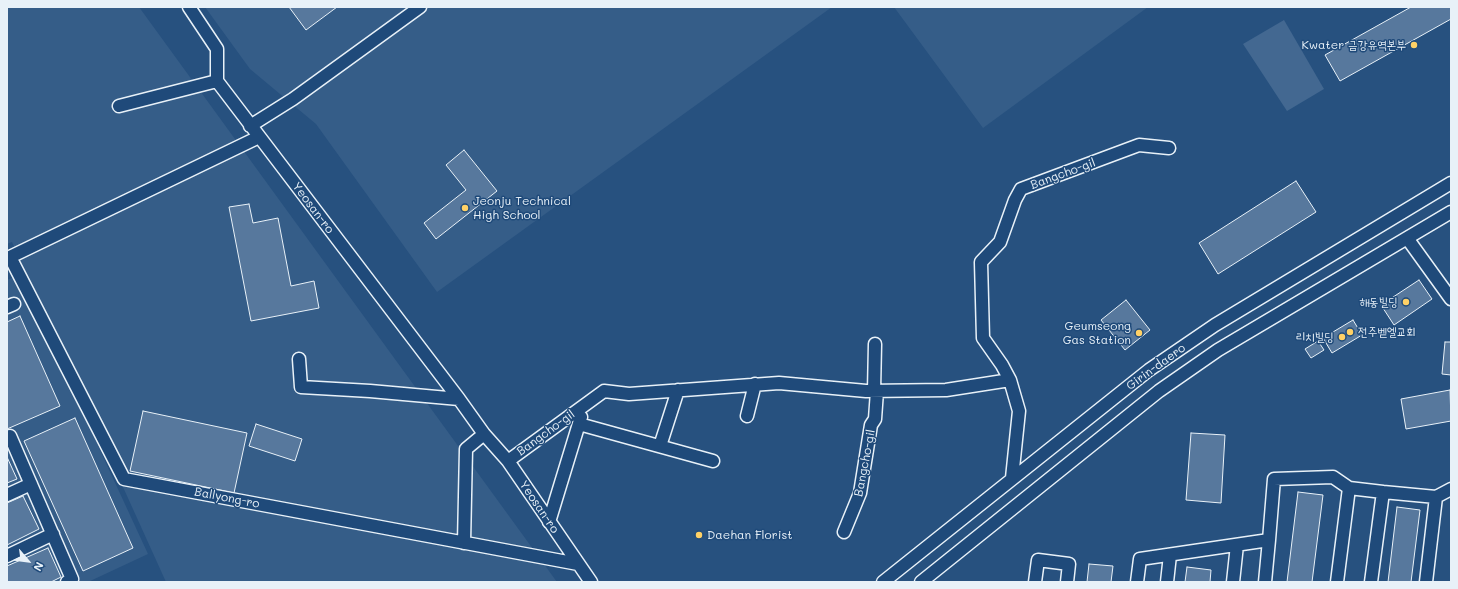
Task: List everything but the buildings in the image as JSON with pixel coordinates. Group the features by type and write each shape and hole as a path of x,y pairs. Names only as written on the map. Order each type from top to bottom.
{"street":[{"path":"119,106 217,81 217,49 188,7"},
{"path":"250,126 292,99 420,7"},
{"name":"Yeosan-ro","path":"217,81 484,434 508,461 578,564 592,582"},
{"path":"8,258 259,138"},
{"name":"Bangcho-gil","path":"1012,478 1019,412 1010,380 1002,365 983,338 981,262 1000,242 1014,200 1021,189 1139,145 1169,148"},
{"name":"Girin-daero","path":"883,582 1149,370 1216,325 1451,184"},
{"name":"Girin-daero","path":"921,582 1159,391 1218,350 1451,212"},
{"path":"1407,238 1451,299"},
{"name":"Ballyong-ro","path":"8,258 124,479 578,564"},
{"name":"Bangcho-gil","path":"844,532 860,493 871,425 874,419 875,344"},
{"path":"299,359 301,387 370,391 459,399"},
{"name":"Bangcho-gil","path":"508,461 604,391 629,394 779,383 875,391 946,390 1010,380"},
{"path":"747,416 755,384"},
{"path":"660,446 678,390"},
{"name":"Bangcho-gil","path":"549,522 585,405"},
{"name":"Bangcho-gil","path":"579,424 713,461"},
{"path":"464,543 466,449 484,434"},
{"path":"7,437 10,436 72,579 67,582"},
{"path":"1265,582 1274,479 1333,477 1349,488 1436,497 1451,489"},
{"path":"7,494 31,484"},
{"path":"1337,582 1349,488"},
{"path":"1371,582 1383,492"},
{"path":"1426,582 1436,497"},
{"path":"7,556 53,534"},
{"path":"1137,582 1140,559 1269,540"},
{"path":"1233,582 1237,545"},
{"path":"1167,582 1170,555"},
{"path":"1035,582 1038,560 1069,564 1067,582"}],"shaded area":[{"path":"7,7 139,7 557,582 166,582 12,242 7,244"},
{"name":"Jeonju Technical High School","path":"205,7 832,7 437,292 316,124 250,69"},
{"path":"894,7 1148,7 983,128"},
{"path":"1284,20 1324,89 1287,111 1243,44"},
{"path":"19,275 148,554 88,582 7,582 7,280"}],"place":[{"name":"Kwater 금강유역본부","path":"1414,45"},
{"name":"Jeonju Technical High School","path":"465,208"},
{"name":"해동빌딩","path":"1406,302"},
{"name":"전주벧엘교회","path":"1350,332"},
{"name":"Geumseong Gas Station","path":"1139,333"},
{"name":"리치빌딩","path":"1342,337"},
{"name":"Daehan Florist","path":"699,535"}]}
